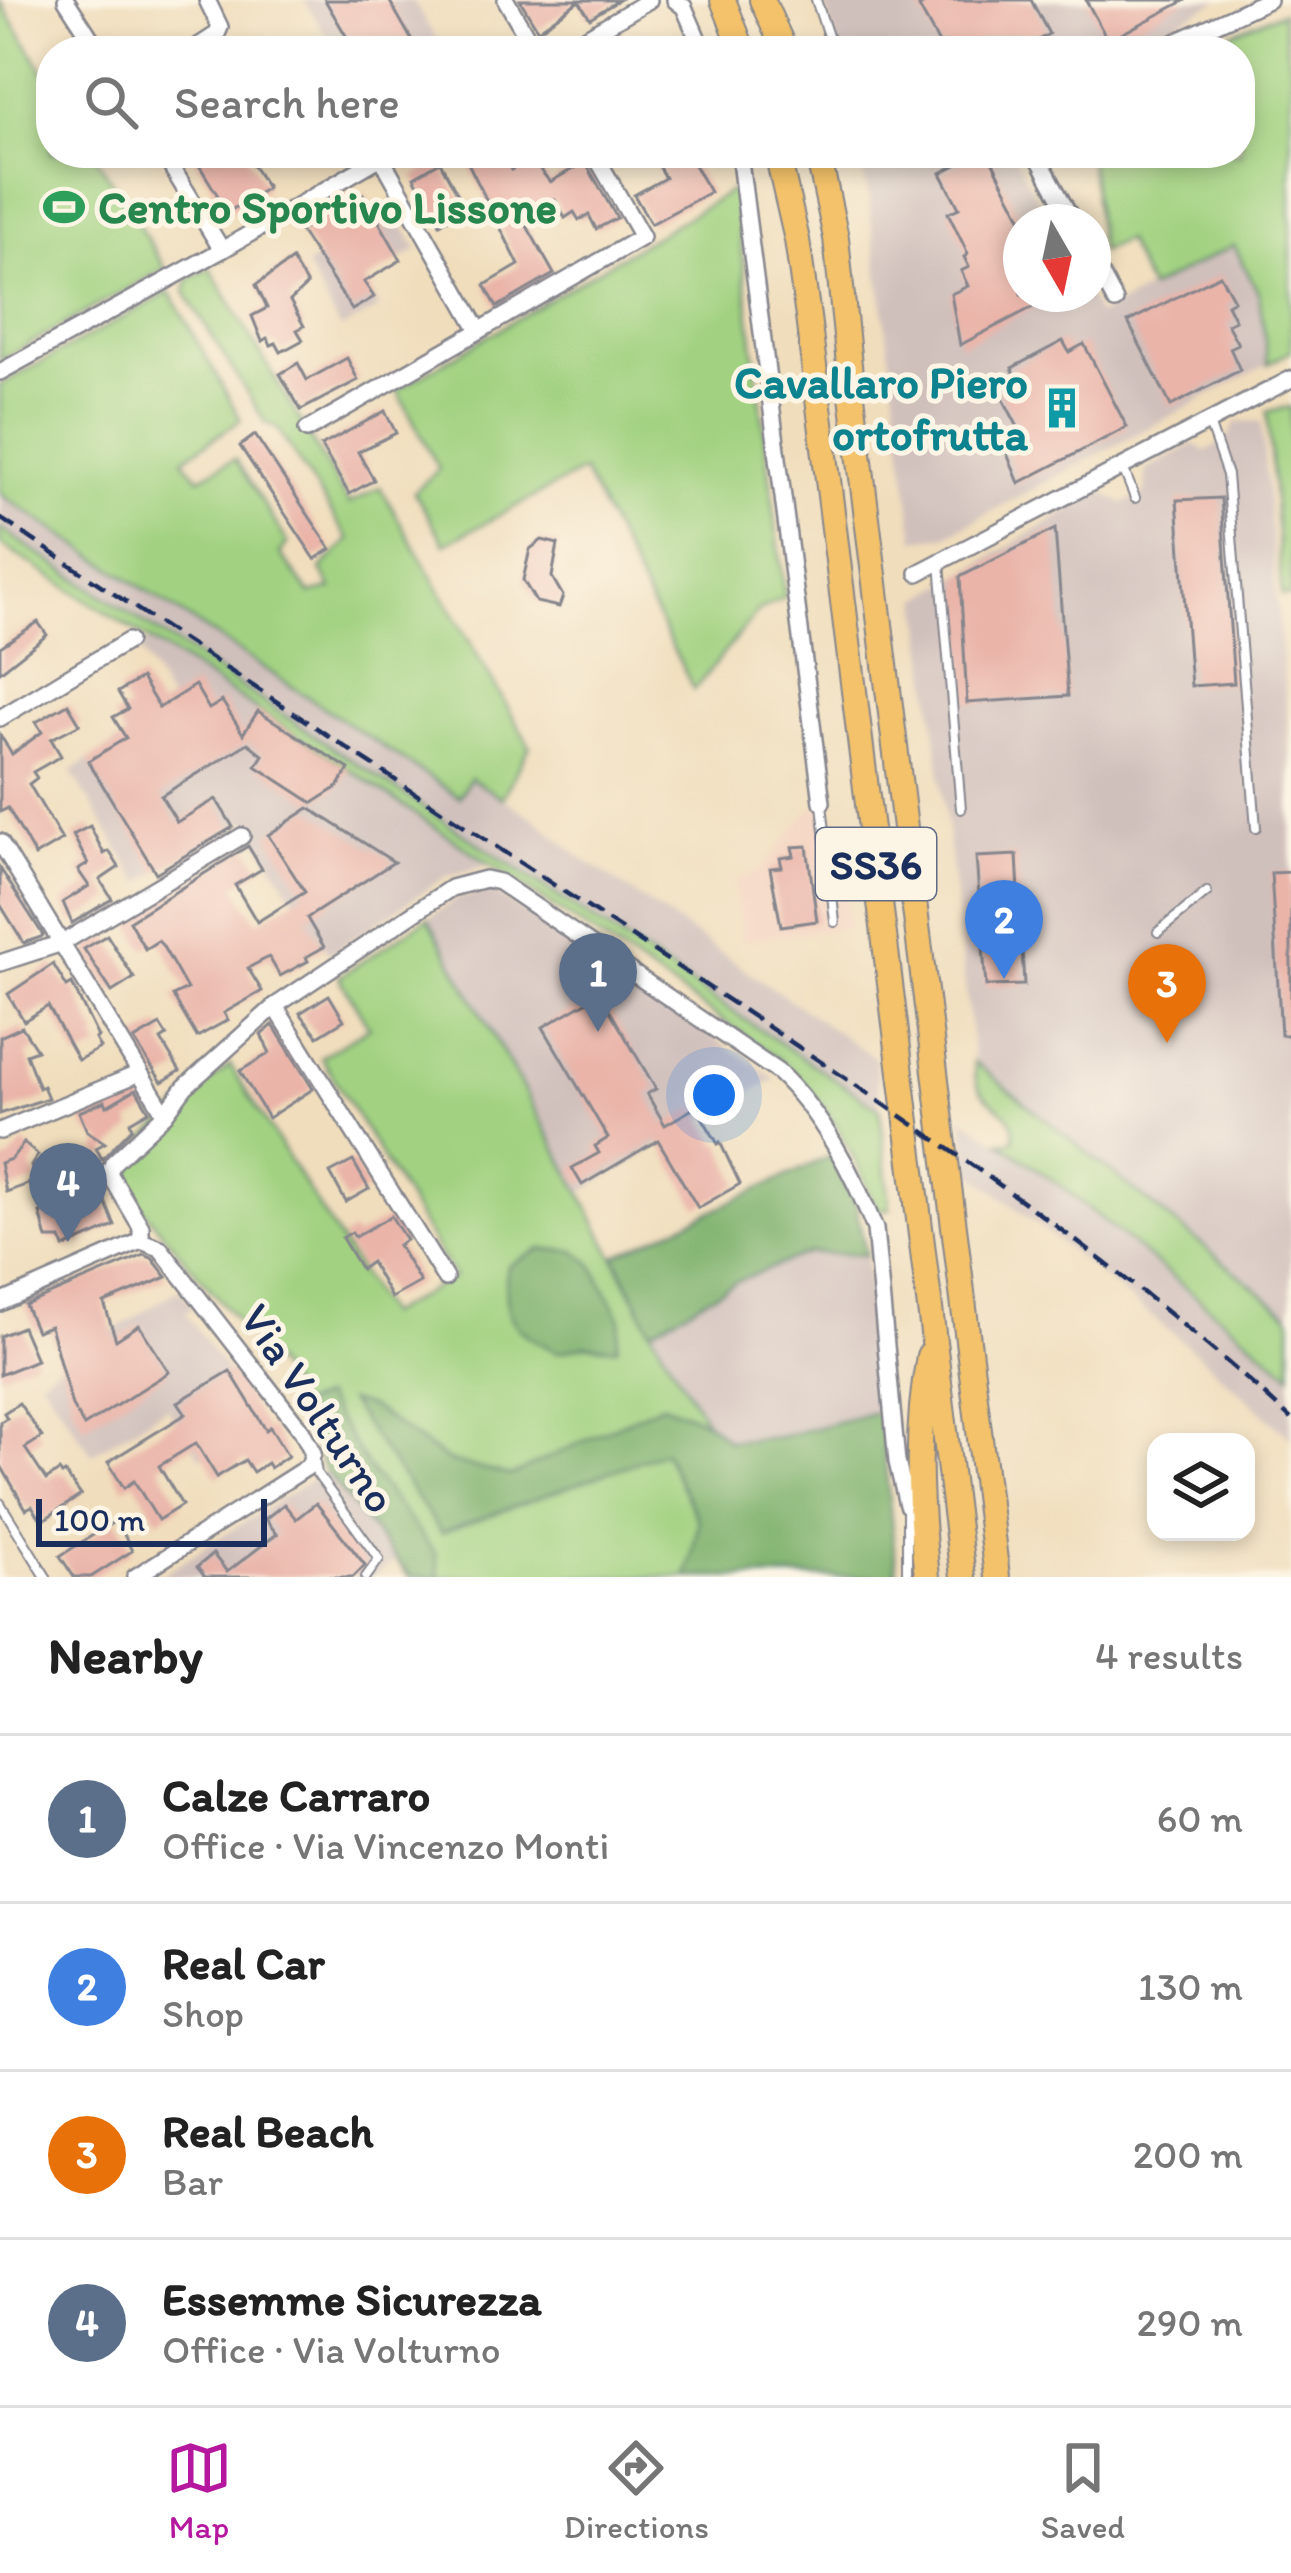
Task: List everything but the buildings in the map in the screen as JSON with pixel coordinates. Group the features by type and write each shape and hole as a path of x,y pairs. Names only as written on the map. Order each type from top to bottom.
{"highway":[{"path":"723,0 737,36"},
{"path":"762,0 778,36"},
{"name":"SS36","path":"780,168 808,317 963,1577"},
{"name":"SS36","path":"821,168 836,238 997,1577"},
{"path":"927,1577 913,1504 921,1397 934,1336"},
{"path":"986,1485 1016,1577"}],"street":[{"path":"66,0 89,36"},
{"path":"207,0 220,27 214,36"},
{"path":"506,0 526,36"},
{"path":"588,36 649,0"},
{"path":"675,0 684,7 697,36"},
{"path":"1189,36 1268,0"},
{"path":"172,168 222,250"},
{"path":"0,372 362,168"},
{"path":"391,168 479,330"},
{"path":"308,430 642,237 603,168"},
{"path":"742,168 821,802"},
{"path":"1044,168 1063,204"},
{"path":"1111,294 1115,301"},
{"path":"918,573 1291,379"},
{"path":"0,718 128,641"},
{"path":"0,963 62,943 242,836"},
{"path":"0,842 166,1114"},
{"path":"0,1303 141,1241 141,1227 109,1173 112,1163 166,1114 185,1087 275,1006 451,888 485,879 500,882 801,1093 863,1198 875,1229 897,1462 913,1504"},
{"path":"275,1006 446,1277"},
{"path":"0,1131 140,1073"},
{"name":"Via Volturno","path":"141,1241 160,1248 302,1431 313,1453"},
{"path":"135,1577 309,1466 313,1453"}],"lane":[{"path":"816,0 828,36"},
{"path":"1208,422 1227,475 1256,828"},
{"path":"1122,466 1135,498"},
{"path":"940,561 961,809"},
{"path":"821,802 835,922"},
{"path":"1158,932 1207,892"},
{"name":"Via Volturno","path":"313,1453 317,1474 380,1559 366,1577"},
{"path":"0,1503 46,1577"},
{"path":"908,1577 913,1504"}],"shaded area":[{"path":"304,0 412,0 435,36 327,36"},
{"path":"823,0 1219,0 1151,36 834,36"},
{"path":"861,168 1021,168 1040,204 1003,204 1003,312 1111,312 1234,244 1259,294 1268,364 945,536 915,539"},
{"path":"395,213 418,249 365,281 379,308 341,329 306,266"},
{"path":"1261,421 1291,761 1291,1319 974,1062 920,599 1102,491 1123,504 1145,493 1146,470 1193,444 1206,451 1227,440 1236,422"},
{"path":"0,494 458,797 470,778 537,820 579,856 875,1058 880,1109 0,528"},
{"path":"151,641 492,864 447,876 329,954 246,820 140,883 71,771 125,738 121,730 169,701 139,649"},
{"path":"833,805 849,927 742,941 734,881 761,870 811,808"},
{"path":"490,890 776,1079 581,1193 428,918 458,898"},
{"path":"963,1117 1061,1186 1291,1374 1291,1438 1198,1354 969,1170"},
{"path":"809,1253 866,1255 880,1411 779,1437 727,1441 706,1421 651,1330 737,1281"},
{"path":"179,1289 193,1308 185,1312 260,1420 200,1457 167,1407 92,1454 40,1378"},
{"path":"325,1471 395,1561 374,1577 158,1577"}],"green space":[{"name":"Centro Sportivo Lissone","path":"0,1 36,59 36,168 103,168 165,268 0,360"},
{"path":"1282,12 1291,77 1291,351 1268,364 1259,294 1234,245 1149,289 1125,240 1111,247 1111,204 1095,204 1091,168 1255,168 1255,36 1225,36"},
{"path":"734,189 785,597 758,611 694,690 583,471 445,544 414,492 439,469 397,390"},
{"path":"210,268 349,504 380,487 530,746 502,798 470,778 459,797 0,494 0,385 170,292 241,420 183,459 199,478 235,459 288,543 280,553 310,594 332,589 321,569 349,540 277,428 265,422 185,292 188,280"},
{"path":"1291,407 1291,596 1282,596 1267,411"},
{"path":"0,528 880,1109 890,1209 877,1209 838,1128 781,1060 349,769 0,544"},
{"path":"428,918 581,1193 651,1330 706,1421 664,1452 699,1522 687,1577 409,1577 325,1471 279,1371 112,1172 230,1065 386,1315 454,1277 321,1057 369,1027 339,977"},
{"path":"974,1062 1287,1313 1291,1374 1061,1186 1000,1142 1013,1141 1012,1121 981,1092"},
{"path":"830,1156 856,1205 866,1255 809,1253 737,1281 651,1330 615,1256"},
{"path":"541,1249 576,1251 592,1264 621,1319 617,1348 586,1345 558,1352 513,1321 506,1298 508,1266"},
{"path":"324,1397 368,1468 436,1554 439,1577 411,1577 325,1471 298,1406"},
{"path":"348,1401 371,1407 448,1461 510,1476 662,1404 706,1421 728,1441 779,1437 880,1411 897,1577 687,1577 699,1522 664,1452 441,1533"}],"railway":[{"path":"0,518 991,1179 1145,1294 1291,1419"}],"place":[{"name":"Centro Sportivo Lissone","path":"64,207"},
{"name":"Cavallaro Piero ortofrutta","path":"1062,408"},
{"name":"Real Car","path":"1004,979"},
{"name":"Calze Carraro","path":"598,1032"},
{"name":"Real Beach","path":"1167,1043"},
{"name":"Essemme Sicurezza","path":"68,1242"}]}
